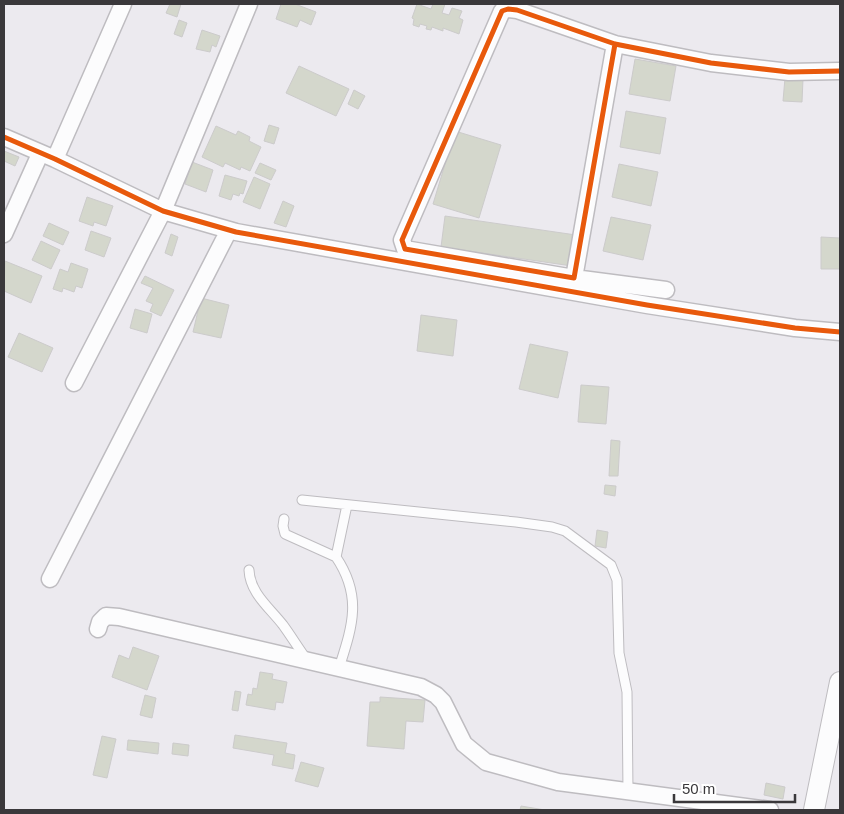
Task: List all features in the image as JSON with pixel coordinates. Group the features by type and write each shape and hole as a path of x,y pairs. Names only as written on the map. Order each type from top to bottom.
{"street":[{"path":"4,234 48,156 123,4"},
{"path":"74,382 162,211 249,4"},
{"path":"666,290 574,278 405,249 402,240 502,11 508,9 517,10 615,44 710,63 789,72 840,72"},
{"path":"574,278 615,44"},
{"path":"4,137 162,211 229,230 647,305 795,328 840,332"},
{"path":"50,579 229,230"},
{"path":"98,629 100,622 106,616 119,617 421,688 436,695 448,709 464,744 486,762 558,782 770,810"},
{"path":"814,810 840,682"}],"lane":[{"path":"302,500 552,527 565,531 610,565 616,580 620,653 627,692 628,792"},
{"path":"339,668 354,615 348,582 336,557 347,505"},
{"path":"284,519 285,534 336,557"},
{"path":"249,570 249,580 255,590 282,624 307,661"}],"building":[{"path":"170,4 181,4 177,17 166,13"},
{"path":"281,4 295,4 316,12 311,25 300,20 297,27 276,19"},
{"path":"417,4 431,9 433,4 445,4 442,13 449,15 452,8 462,11 459,18 463,20 459,34 443,28 443,31 432,27 431,30 426,29 427,26 420,24 419,27 413,25 414,19 412,18"},
{"path":"179,20 187,23 182,37 174,34"},
{"path":"202,30 220,36 216,47 212,45 210,52 196,49"},
{"path":"635,59 676,66 670,101 629,94"},
{"path":"299,66 349,89 336,116 286,93"},
{"path":"785,78 803,79 802,102 783,101"},
{"path":"354,90 365,96 358,109 348,104"},
{"path":"626,111 666,118 660,154 620,147"},
{"path":"269,125 279,128 274,144 264,141"},
{"path":"216,126 236,135 238,131 250,137 249,141 261,147 250,171 241,167 240,170 225,163 223,167 202,157"},
{"path":"455,131 501,145 479,218 433,204"},
{"path":"4,151 19,157 15,166 4,161"},
{"path":"192,162 213,170 206,192 185,184"},
{"path":"260,163 276,170 271,180 255,173"},
{"path":"619,164 658,172 651,206 612,197"},
{"path":"225,175 247,181 243,194 240,193 239,196 233,194 231,200 219,196"},
{"path":"254,177 270,184 260,209 243,202"},
{"path":"87,197 113,206 106,226 94,222 93,226 79,221"},
{"path":"283,201 294,206 286,227 274,223"},
{"path":"445,216 576,235 572,266 441,247"},
{"path":"611,217 651,225 643,260 603,251"},
{"path":"49,223 69,232 63,245 43,236"},
{"path":"91,231 111,238 104,257 85,250"},
{"path":"171,234 178,237 172,256 165,253"},
{"path":"821,237 840,238 840,269 821,269"},
{"path":"41,241 60,250 51,269 32,260"},
{"path":"5,261 42,276 31,303 4,291"},
{"path":"71,263 88,269 82,288 76,286 74,292 63,288 62,292 53,289 60,269 68,272"},
{"path":"145,276 174,290 161,316 150,311 153,304 146,301 153,288 141,283"},
{"path":"201,298 229,305 221,338 193,332"},
{"path":"135,309 152,314 147,333 130,328"},
{"path":"421,315 457,320 453,356 417,351"},
{"path":"19,333 53,348 42,372 8,357"},
{"path":"530,344 568,352 558,398 519,389"},
{"path":"581,385 609,387 606,424 578,422"},
{"path":"611,440 620,441 618,476 609,476"},
{"path":"605,485 616,486 615,496 604,494"},
{"path":"597,530 608,532 606,548 595,546"},
{"path":"133,647 159,656 147,690 112,677 119,655 129,659"},
{"path":"260,672 273,674 272,679 287,682 283,703 276,702 275,710 246,705 248,694 252,695 253,688 257,689"},
{"path":"235,691 241,692 238,711 232,710"},
{"path":"145,695 156,698 152,718 140,715"},
{"path":"380,697 425,700 423,722 406,721 404,749 367,746 370,702 380,702"},
{"path":"235,735 287,743 285,753 295,755 293,769 272,765 274,755 233,748"},
{"path":"102,736 116,739 107,778 93,775"},
{"path":"128,740 159,743 158,754 127,750"},
{"path":"173,743 189,745 188,756 172,754"},
{"path":"301,762 324,768 318,787 295,781"},
{"path":"766,783 785,787 783,799 764,795"},
{"path":"521,806 545,810 520,810"}],"cycle path":[{"path":"615,44 574,278 405,249 402,240 502,11 508,9 517,10 615,44 711,63 789,72 840,71"},
{"path":"4,137 55,159 163,211 236,232 647,305 795,328 840,332"}]}
